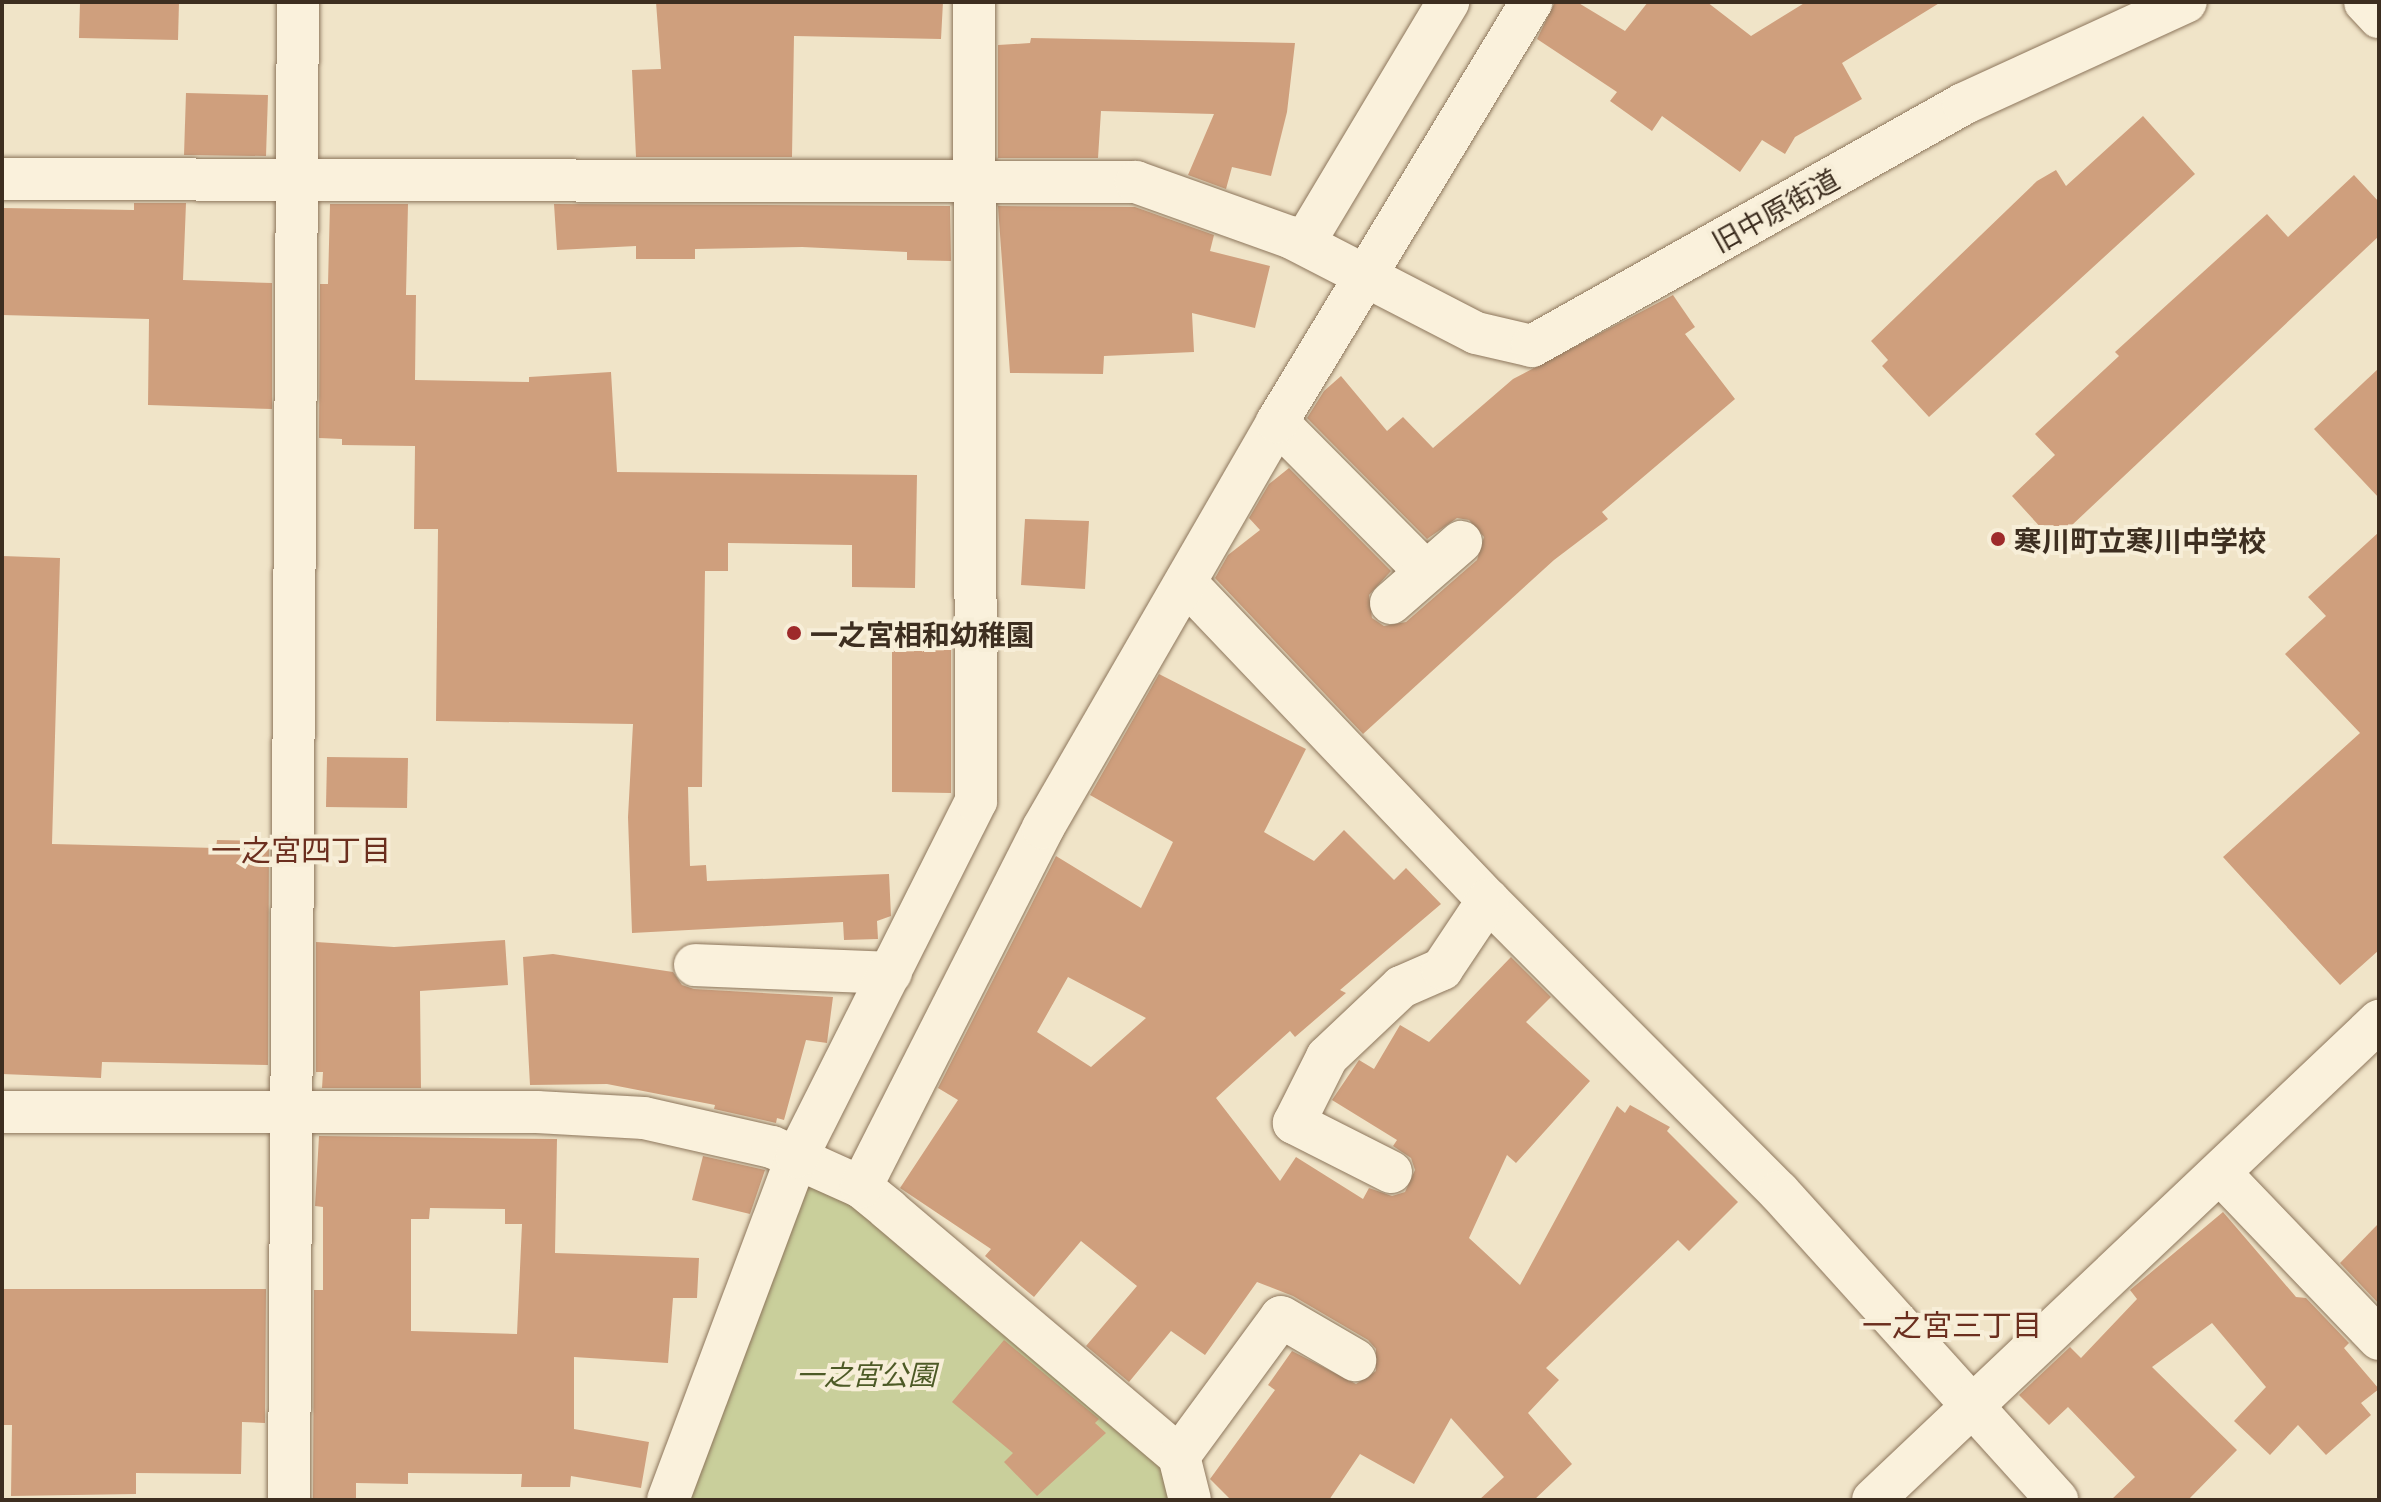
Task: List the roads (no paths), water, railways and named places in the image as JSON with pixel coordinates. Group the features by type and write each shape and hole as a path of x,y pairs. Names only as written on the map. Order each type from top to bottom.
{"street":[{"path":"289,1500 288,1112 298,2"},
{"path":"668,1500 797,1157 976,801 974,2"},
{"path":"1304,243 1448,2"},
{"path":"861,1187 1043,828 1277,422 1531,2"},
{"name":"旧中原街道","path":"2,179 1136,182 1304,243 1476,333 1532,346 1963,104 2186,2"},
{"path":"2365,2 2379,17"},
{"path":"1277,422 1426,572"},
{"path":"1391,603 1461,542"},
{"path":"1186,583 1488,900 1779,1192 1971,1410 2057,1500"},
{"path":"1391,1172 1294,1123 1327,1057 1401,987 1442,969 1488,900"},
{"path":"695,965 891,973"},
{"path":"1873,1500 2379,1021"},
{"path":"2,1112 288,1112 644,1118 772,1147 861,1187 1179,1456 1190,1500"},
{"path":"2220,1173 2379,1339"},
{"path":"1179,1456 1281,1317 1355,1360"}],"place":[{"name":"寒川町立寒川中学校","path":"1998,539"},
{"name":"一之宮相和幼稚園","path":"794,633"}],"district":[{"name":"一之宮四丁目","path":"301,848"},
{"name":"一之宮三丁目","path":"1952,1323"}],"park label":[{"name":"一之宮公園","path":"866,1373"}]}
